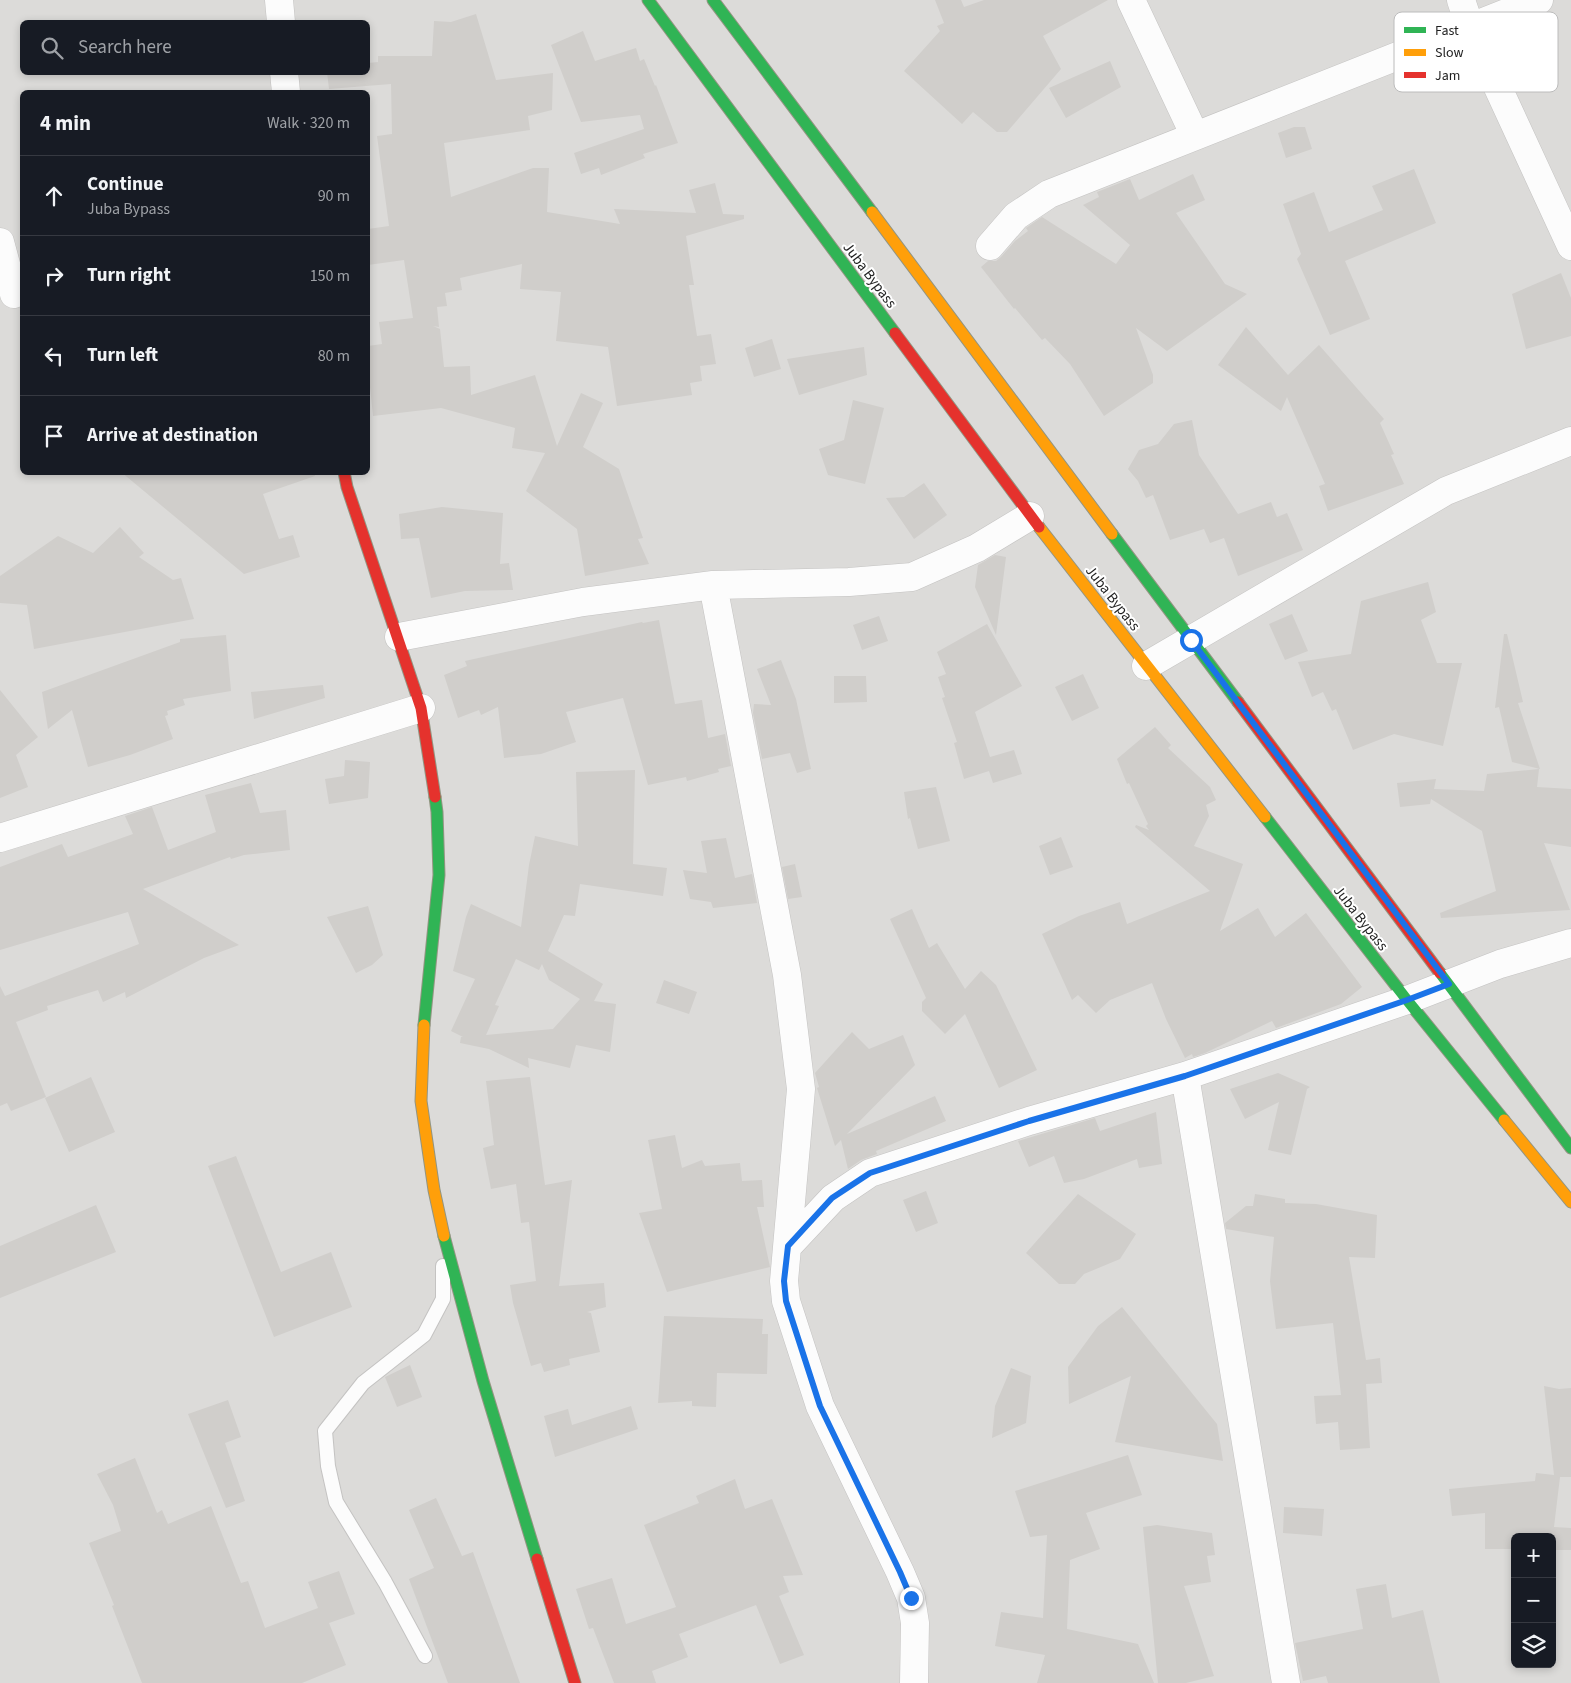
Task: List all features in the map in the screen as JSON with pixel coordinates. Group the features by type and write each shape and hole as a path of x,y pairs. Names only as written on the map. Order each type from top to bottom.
{"main road":[{"name":"Juba Bypass","path":"648,0 1030,516 1407,1000 1571,1202"},
{"name":"Juba Bypass","path":"713,0 1571,1148"},
{"path":"345,475 421,708 437,812 439,875 424,1013 421,1101 434,1190 483,1381 575,1683"}],"street":[{"path":"279,0 281,20"},
{"path":"1131,0 1195,136"},
{"path":"1461,0 1465,12"},
{"path":"1508,12 1539,0"},
{"path":"990,246 1016,216 1049,194 1394,57"},
{"path":"284,75 286,90"},
{"path":"1500,92 1571,246"},
{"path":"0,242 12,295"},
{"path":"1146,666 1446,491 1571,441"},
{"path":"398,638 583,602 713,585 849,582 912,576 977,548 1030,516"},
{"path":"713,585 788,975 801,1089 784,1281 786,1301 820,1406 911,1598 915,1623 914,1683"},
{"path":"0,838 421,708"},
{"path":"788,1246 832,1198 870,1173 1029,1121 1185,1076 1407,1000 1500,964 1571,943"},
{"path":"1185,1076 1286,1683"}],"lane":[{"path":"425,1656 386,1582 336,1502 328,1466 325,1430 363,1383 424,1335 443,1299 443,1231"}],"shaded area":[{"path":"0,0 1571,0 1571,1683 0,1683"}],"building":[{"path":"935,0 961,0 964,7 984,0 1108,0 1043,36 1061,69 1007,132 997,132 973,112 962,124 904,71 940,31 937,26 944,23"},
{"path":"476,14 496,80 553,73 552,110 528,116 530,130 444,143 451,197 533,168 549,168 547,212 620,224 614,209 696,213 689,190 715,183 723,214 744,215 744,219 686,236 694,285 689,285 697,336 711,334 716,364 700,366 702,381 690,383 692,395 617,406 608,347 556,341 561,292 520,289 522,264 460,278 462,290 445,293 447,306 437,307 439,327 433,326 440,329 444,367 470,366 471,395 535,375 557,446 581,393 603,403 583,447 619,469 643,538 638,539 649,564 585,576 577,529 526,491 545,453 512,448 515,428 441,408 373,416 370,387 370,346 382,344 379,322 413,318 404,260 370,265 370,229 389,226 377,136 392,134 391,84 329,89 327,75 370,75 370,63 378,62 378,56 432,56 434,21 451,22"},
{"path":"583,31 595,61 636,48 640,61 644,59 656,85 678,143 643,154 645,158 601,175 599,168 581,174 574,153 644,129 640,115 581,122 551,45"},
{"path":"1110,61 1121,87 1066,118 1049,88"},
{"path":"1294,127 1305,127 1312,149 1286,158 1278,133"},
{"path":"1414,169 1436,223 1345,261 1370,319 1330,335 1297,259 1301,254 1283,204 1314,192 1329,232 1383,210 1372,186"},
{"path":"1193,174 1205,200 1176,213 1225,284 1247,294 1167,351 1136,328 1153,375 1153,383 1104,416 1070,364 1045,338 1042,340 1014,309 981,267 988,261 996,261 1001,257 1015,241 1028,231 1026,228 1042,217 1116,264 1130,245 1083,205 1099,197 1097,192 1130,179 1139,200"},
{"path":"1561,273 1571,298 1571,336 1526,349 1512,294"},
{"path":"1246,327 1288,375 1319,345 1384,419 1380,423 1394,454 1391,455 1404,484 1328,511 1319,486 1325,484 1287,397 1281,411 1218,365"},
{"path":"772,339 781,369 754,377 745,348"},
{"path":"864,347 867,375 799,395 787,359"},
{"path":"853,400 884,408 865,484 828,475 819,449 844,440"},
{"path":"1192,420 1199,455 1238,514 1271,502 1277,517 1287,513 1303,550 1238,576 1224,538 1210,543 1204,529 1170,540 1153,495 1146,498 1138,481 1128,469 1139,450 1158,444 1174,424"},
{"path":"125,475 315,475 263,494 279,539 293,535 300,557 244,574"},
{"path":"924,483 947,515 914,539 886,498 904,497"},
{"path":"442,507 503,513 500,564 509,563 513,590 465,591 431,598 419,538 401,539 399,514"},
{"path":"120,527 144,553 139,557 173,580 181,578 194,619 34,649 27,605 0,603 0,576 58,536 93,553"},
{"path":"995,555 1006,557 996,635 975,587 978,565"},
{"path":"1428,582 1436,612 1421,620 1437,663 1462,663 1443,746 1394,734 1353,750 1336,709 1332,711 1323,692 1312,697 1298,662 1351,654 1361,601"},
{"path":"1292,614 1308,651 1285,660 1269,624"},
{"path":"879,616 888,641 862,650 853,625"},
{"path":"659,620 675,704 702,700 708,738 725,734 731,766 718,769 719,772 687,781 686,777 648,785 623,698 566,712 576,742 541,754 504,758 498,707 481,715 479,710 458,718 444,675 467,666 465,661 642,622"},
{"path":"987,624 1022,686 975,712 990,757 1014,750 1022,774 993,783 989,771 964,779 954,743 957,742 942,698 945,697 938,677 946,674 937,652"},
{"path":"1504,634 1507,634 1523,702 1518,703 1540,769 1512,762 1499,707 1495,708"},
{"path":"226,635 231,691 183,699 185,705 167,711 168,715 165,716 173,739 130,755 88,767 72,710 48,729 42,692 180,642 180,639"},
{"path":"781,660 796,699 811,769 797,773 790,753 762,759 753,713 754,704 771,705 757,669"},
{"path":"1083,674 1099,708 1072,721 1055,687"},
{"path":"834,676 866,676 867,702 834,703"},
{"path":"323,685 325,698 254,719 251,692"},
{"path":"0,690 38,737 16,755 28,787 0,798"},
{"path":"1155,727 1171,745 1168,748 1210,787 1216,800 1206,805 1209,816 1194,846 1243,864 1220,931 1258,908 1275,937 1306,913 1362,987 1341,1004 1276,1028 1272,1021 1205,1053 1193,1057 1192,1054 1185,1058 1166,1019 1152,983 1110,1000 1096,1013 1078,995 1072,1000 1042,934 1079,916 1120,902 1127,924 1210,891 1135,827 1136,825 1149,830 1146,826 1148,824 1129,783 1127,784 1117,759"},
{"path":"345,760 370,762 368,798 329,804 325,779 344,776"},
{"path":"1539,769 1537,787 1571,789 1571,847 1544,843 1570,910 1441,918 1440,913 1496,891 1482,831 1431,799 1430,804 1400,807 1397,783 1436,779 1434,789 1484,791 1487,774"},
{"path":"635,770 633,864 667,868 663,896 580,884 575,916 564,915 548,951 603,984 594,1001 616,1004 610,1052 576,1045 570,1068 528,1058 529,1068 489,1049 460,1043 461,1037 463,1037 451,1031 475,979 453,971 471,904 521,927 529,865 535,836 578,846 576,772","holes":["516,959 539,970 542,964 549,980 580,999 553,1029 486,1035 499,1006 495,1005"]},
{"path":"251,783 260,813 286,810 290,850 244,855 231,859 230,857 143,889 239,945 204,958 126,998 125,992 103,1002 98,990 47,1006 48,1010 16,1022 46,1097 11,1111 7,1103 0,1106 0,986 5,996 139,944 128,912 0,950 0,867 62,844 68,857 133,834 125,816 152,807 168,850 216,832 205,795"},
{"path":"936,787 950,841 918,849 910,818 908,819 904,792"},
{"path":"1061,837 1073,867 1050,875 1039,846"},
{"path":"726,838 735,878 752,874 757,903 713,908 711,902 690,899 683,870 707,873 701,841"},
{"path":"795,864 802,897 788,899 782,867"},
{"path":"368,906 383,955 372,965 356,973 327,917"},
{"path":"912,909 929,948 937,943 965,989 981,971 996,985 1037,1070 999,1088 965,1014 945,1034 922,1011 922,1002 926,998 890,919"},
{"path":"664,980 697,992 689,1014 656,1003"},
{"path":"852,1032 869,1049 903,1035 915,1065 847,1134 935,1096 946,1121 876,1151 877,1154 861,1160 848,1169 841,1140 835,1146 817,1088 819,1087 815,1073"},
{"path":"1278,1073 1310,1087 1307,1089 1291,1155 1268,1150 1279,1102 1245,1119 1230,1089"},
{"path":"91,1077 115,1132 69,1152 45,1098"},
{"path":"530,1077 545,1185 572,1180 559,1286 604,1283 606,1307 587,1312 591,1313 600,1352 569,1359 570,1365 544,1372 541,1363 531,1366 513,1303 510,1285 536,1281 529,1222 521,1223 516,1184 491,1189 483,1148 494,1145 486,1081"},
{"path":"1156,1112 1162,1164 1139,1168 1137,1159 1084,1179 1064,1183 1054,1156 1029,1167 1018,1141 1095,1118 1100,1131"},
{"path":"675,1135 682,1168 702,1160 705,1166 740,1163 742,1181 762,1180 764,1207 757,1207 770,1267 667,1292 639,1213 662,1209 648,1140"},
{"path":"236,1156 281,1272 331,1252 352,1307 274,1337 208,1166"},
{"path":"926,1191 938,1223 916,1232 903,1200"},
{"path":"1078,1194 1136,1234 1120,1259 1084,1274 1075,1284 1059,1284 1026,1253"},
{"path":"1255,1194 1285,1199 1285,1203 1316,1204 1377,1215 1375,1258 1349,1257 1366,1360 1380,1358 1382,1383 1366,1384 1370,1448 1340,1450 1338,1422 1316,1424 1314,1396 1341,1395 1333,1323 1276,1329 1270,1281 1274,1237 1226,1229 1225,1223 1246,1206 1253,1206"},
{"path":"96,1205 116,1252 0,1298 0,1246"},
{"path":"1122,1307 1217,1424 1223,1461 1115,1442 1131,1376 1069,1404 1068,1367 1098,1326"},
{"path":"664,1316 763,1319 762,1334 768,1334 767,1374 717,1373 716,1407 692,1406 692,1401 658,1403"},
{"path":"410,1365 422,1397 397,1407 385,1377"},
{"path":"1011,1368 1031,1376 1026,1423 992,1438 995,1406"},
{"path":"1544,1386 1559,1389 1571,1388 1571,1477 1560,1477 1554,1527 1571,1528 1571,1550 1556,1550 1556,1533 1511,1533 1511,1549 1485,1549 1485,1513 1452,1516 1449,1489 1535,1481 1536,1473 1554,1475"},
{"path":"228,1400 241,1437 225,1443 245,1501 226,1508 188,1414"},
{"path":"631,1406 638,1429 555,1457 544,1416 568,1409 572,1425"},
{"path":"1128,1455 1142,1495 1086,1513 1100,1549 1070,1560 1067,1629 1138,1644 1154,1683 1037,1683 1045,1655 995,1646 1001,1612 1043,1618 1047,1535 1030,1537 1015,1491"},
{"path":"135,1458 157,1513 162,1510 168,1524 211,1506 241,1583 248,1581 265,1628 318,1608 308,1582 339,1571 355,1614 329,1623 346,1665 302,1683 142,1683 89,1543 121,1531 113,1505 97,1474"},
{"path":"735,1479 745,1509 772,1499 803,1575 783,1576 789,1592 779,1596 804,1655 780,1664 756,1605 679,1634 688,1657 652,1671 656,1683 614,1683 593,1628 589,1629 576,1589 612,1578 626,1624 676,1607 644,1525 699,1503 696,1496"},
{"path":"436,1498 462,1556 473,1552 520,1683 448,1683 409,1579 434,1568 409,1510"},
{"path":"1284,1507 1324,1509 1322,1536 1283,1533"},
{"path":"1157,1525 1212,1533 1215,1555 1207,1556 1211,1582 1184,1586 1214,1676 1186,1683 1158,1683 1143,1527"},
{"path":"1386,1584 1392,1618 1423,1610 1440,1683 1328,1683 1326,1676 1303,1681 1295,1643 1363,1629 1356,1589"}],"traffic: fast":[{"path":"648,0 895,333"},
{"path":"713,0 872,212"},
{"path":"1112,534 1238,702"},
{"path":"424,1025 439,875 435,797"},
{"path":"1265,817 1407,1000 1504,1120"},
{"path":"1440,973 1571,1148"},
{"path":"444,1236 483,1381 537,1559"}],"traffic: slow":[{"path":"872,212 1112,534"},
{"path":"1039,527 1265,817"},
{"path":"424,1025 421,1101 434,1190 444,1236"},
{"path":"1504,1120 1571,1202"}],"traffic: jam":[{"path":"895,333 1039,527"},
{"path":"345,475 421,708 435,797"},
{"path":"1238,702 1440,973"},
{"path":"537,1559 575,1683"}],"route":[{"path":"911,1598 820,1406 786,1301 784,1281 788,1246 832,1198 870,1173 1029,1121 1185,1076 1449,984 1191,640"}]}
